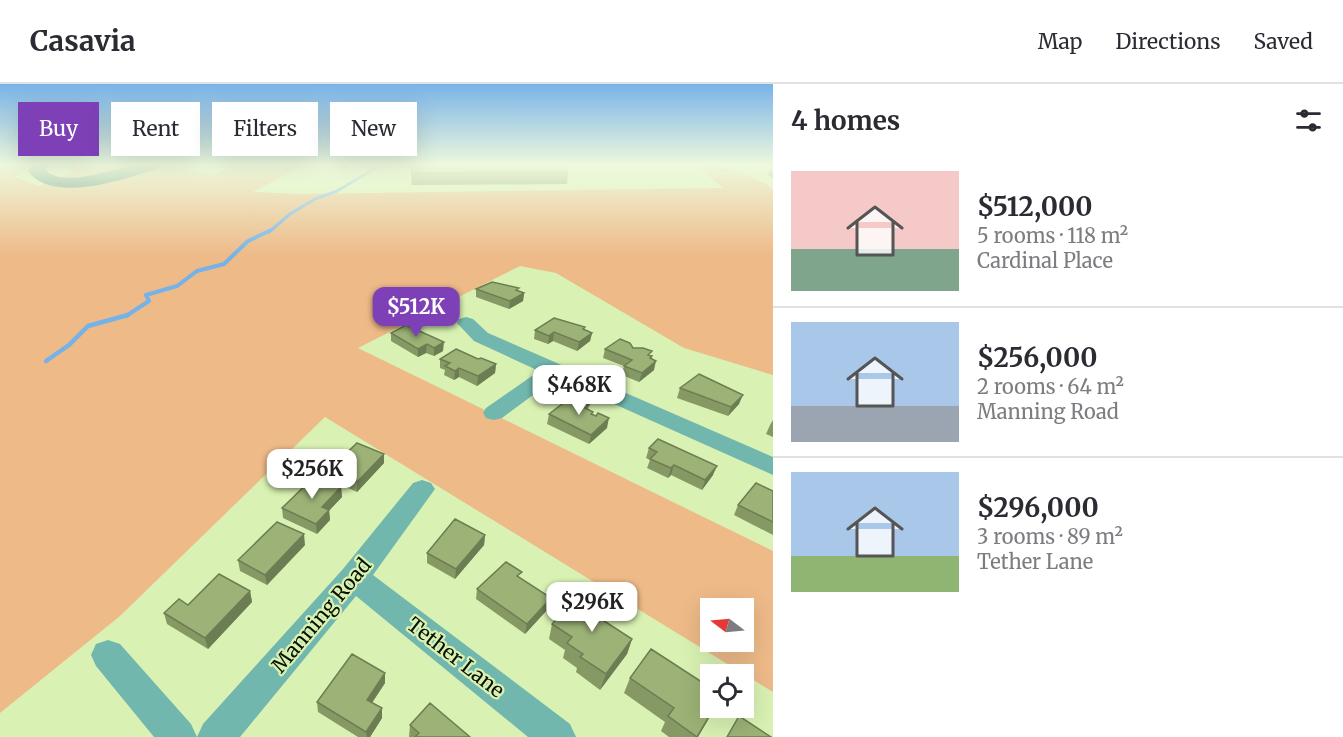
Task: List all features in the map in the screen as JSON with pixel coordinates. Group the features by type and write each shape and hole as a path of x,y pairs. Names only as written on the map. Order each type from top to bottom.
{"street":[{"path":"466,323 481,338 773,467"},
{"path":"494,413 554,370"},
{"name":"Manning Road","path":"216,737 354,577 422,489"},
{"name":"Tether Lane","path":"354,577 557,737"},
{"path":"108,655 178,737"}],"shaded area":[{"path":"0,195 773,195 773,375 684,348 556,273 520,266 358,348 773,551 773,692 754,680 754,664 727,664 708,652 754,652 754,598 700,598 700,647 325,417 120,616 0,713"}],"building":[{"path":"492,282 519,288 516,290 524,293 510,301 476,289"},
{"path":"554,318 585,327 583,329 592,333 579,342 554,332 549,336 535,330"},
{"path":"406,325 444,342 434,348 427,344 418,349 391,333"},
{"path":"620,339 630,343 633,348 652,351 648,355 656,361 642,373 624,366 632,360 605,349"},
{"path":"456,349 496,364 478,376 459,368 455,371 445,366 450,363 440,359"},
{"path":"699,374 743,395 731,407 680,388"},
{"path":"571,397 589,405 585,408 593,412 591,414 596,416 598,413 609,418 591,435 549,414"},
{"path":"658,439 717,466 705,480 674,465 671,468 650,459 657,452 649,448"},
{"path":"357,443 384,454 357,482 329,470"},
{"path":"315,476 341,487 322,507 329,510 316,524 282,508"},
{"path":"756,483 773,491 773,522 738,505"},
{"path":"455,519 485,535 456,569 427,553"},
{"path":"277,522 304,534 265,575 238,560"},
{"path":"506,562 522,572 517,576 551,598 527,624 477,589"},
{"path":"219,574 250,591 205,638 164,613 179,599 188,605"},
{"path":"580,592 609,610 601,619 632,639 606,674 580,657 583,654 567,643 572,637 552,624"},
{"path":"651,649 700,681 700,718 708,718 697,737 668,716 674,708 630,678"},
{"path":"352,654 385,673 367,700 382,708 366,732 317,702"},
{"path":"430,703 470,737 415,737 419,733 410,725"},
{"path":"738,718 742,718 771,737 727,737"}],"waterway":[{"path":"269,232 290,214 325,195"},
{"path":"127,315 149,301 146,295 177,286 197,271 224,264 248,241 271,230"},
{"path":"46,361 69,345 88,326 127,315"}]}
